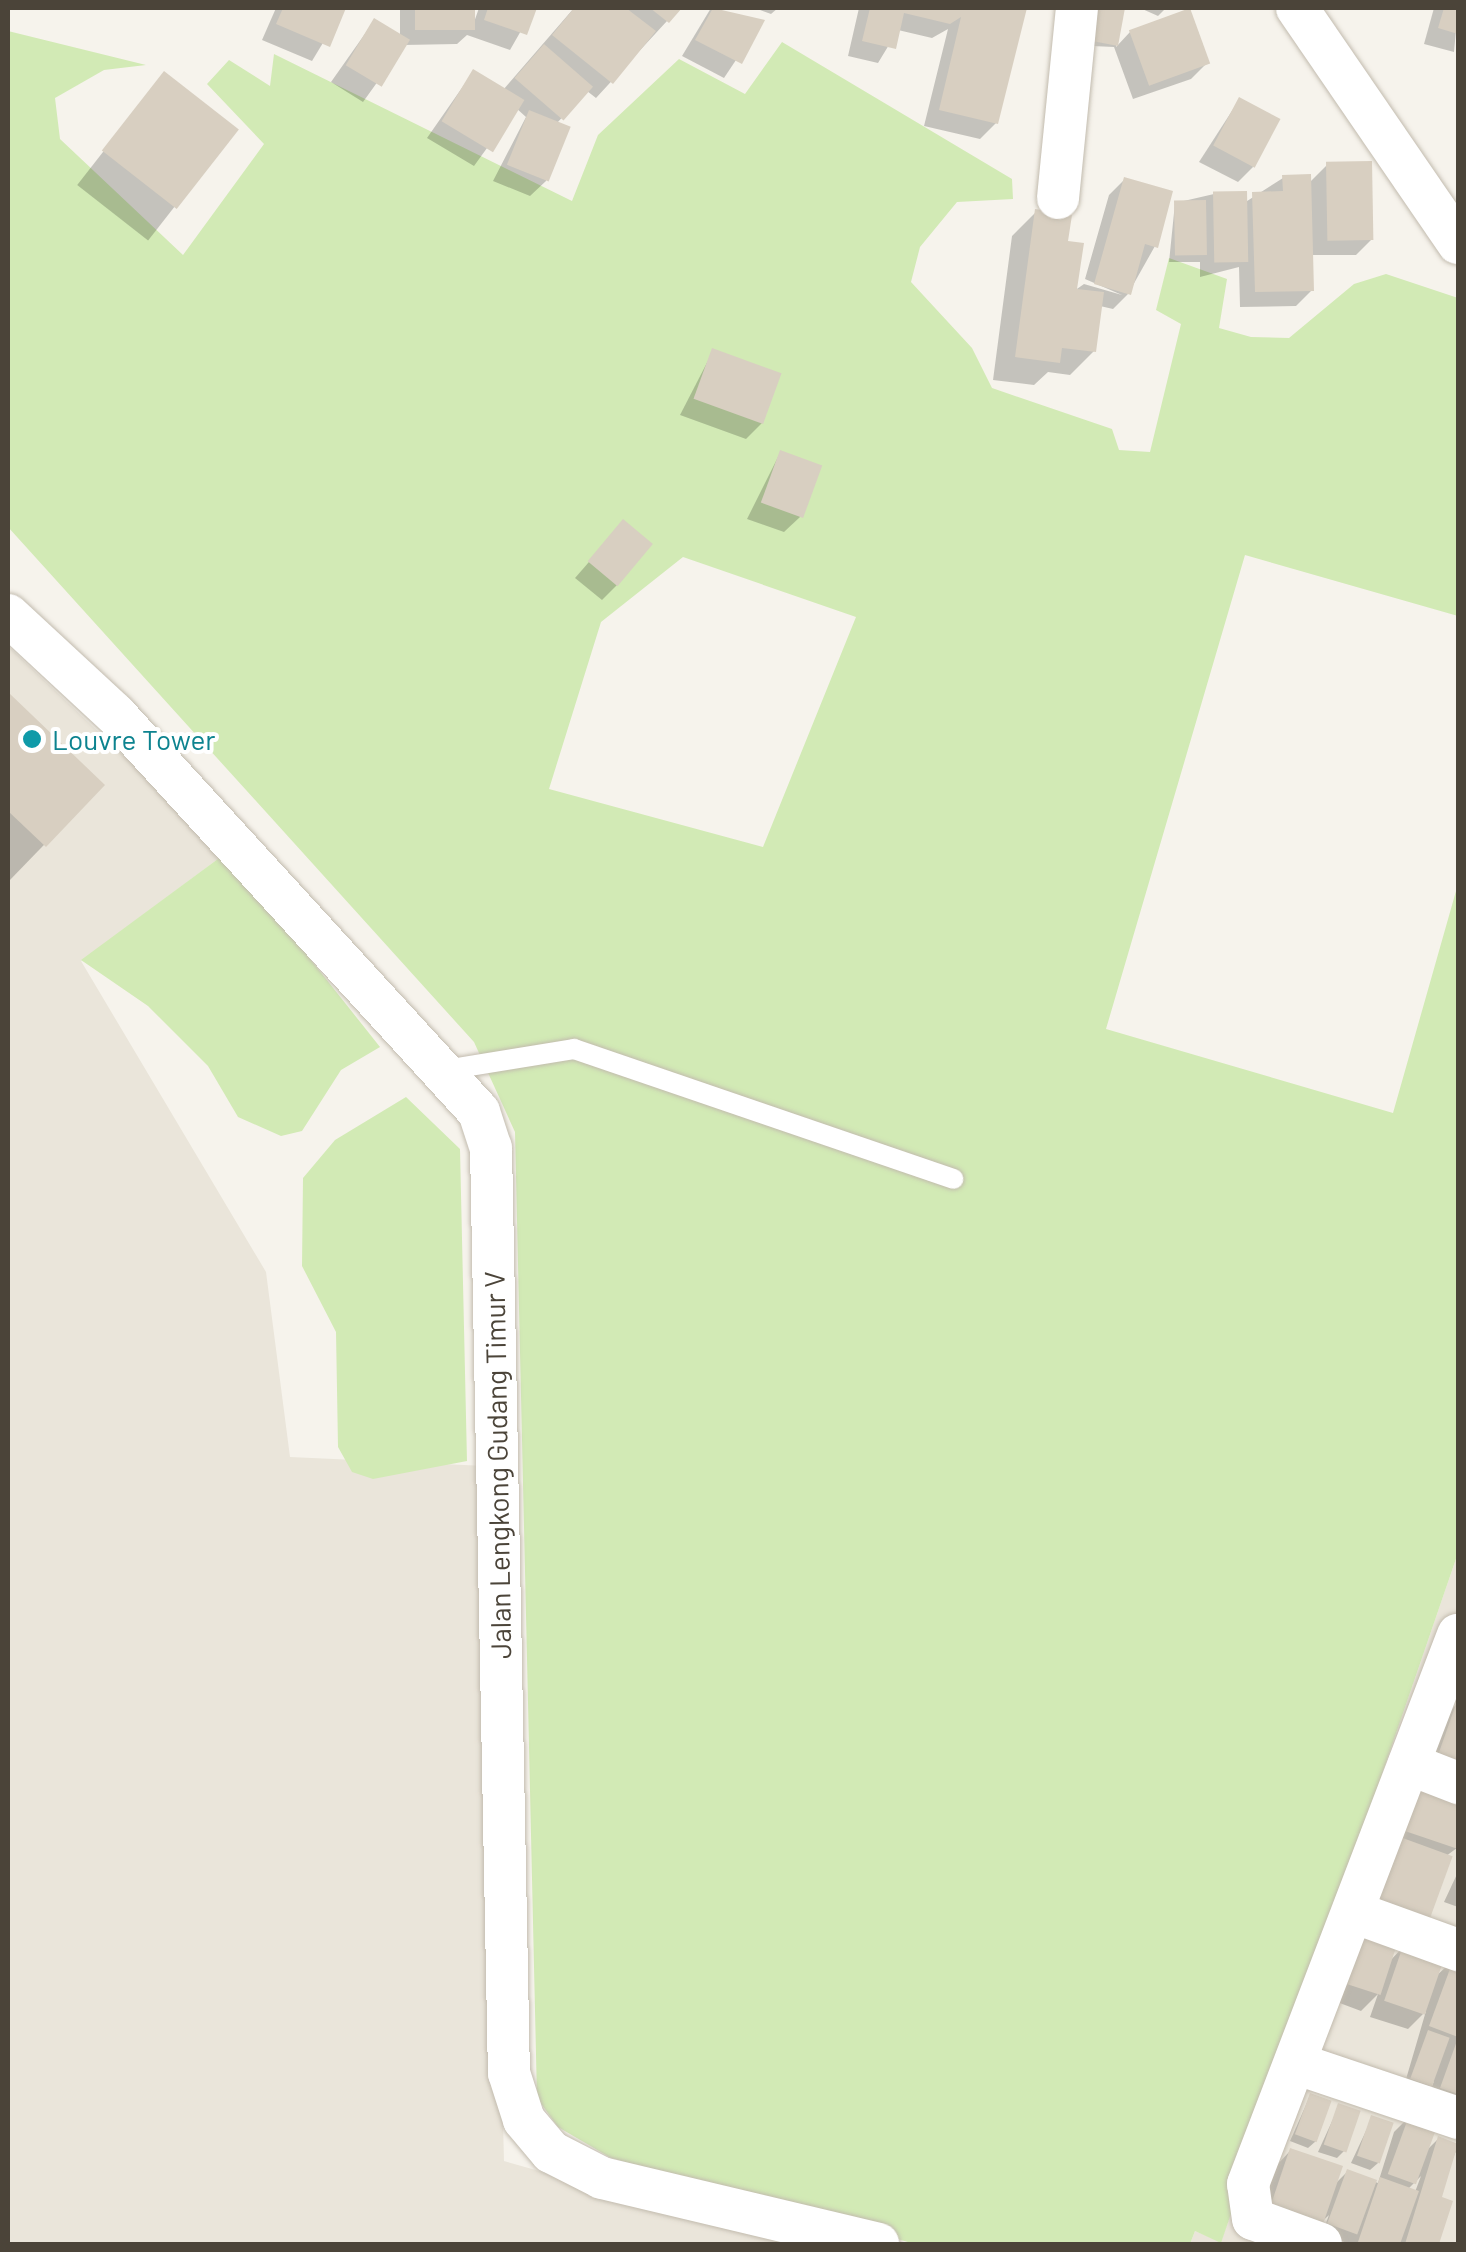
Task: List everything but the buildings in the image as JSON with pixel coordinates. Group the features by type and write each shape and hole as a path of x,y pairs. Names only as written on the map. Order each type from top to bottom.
{"street":[{"path":"1058,198 1077,8"},
{"path":"1297,8 1458,243"},
{"name":"Jalan Lengkong Gudang Timur V","path":"8,615 115,714 480,1112 491,1148 509,2073 524,2120 551,2152 602,2178 878,2244"},
{"path":"1320,2244 1268,2228 1246,2203 1458,1635"},
{"path":"1409,1764 1458,1783"},
{"path":"1353,1912 1458,1950"},
{"path":"1295,2064 1458,2118"}],"lane":[{"path":"445,1070 574,1049 952,1179"}],"shaded area":[{"path":"8,646 226,853 81,961 266,1272 290,1457 486,1466 504,2161 799,2244 8,2244"},
{"path":"1458,1553 1458,2244 1190,2244 1195,2231 1221,2242"}],"green space":[{"path":"8,31 146,65 104,70 55,98 60,139 183,255 264,144 207,84 229,60 270,86 274,54 572,201 598,135 679,59 745,94 782,42 1012,179 1013,199 957,202 920,247 911,282 972,348 992,388 1112,429 1119,450 1150,452 1181,324 1156,310 1169,258 1227,279 1219,328 1251,337 1289,338 1354,284 1386,274 1458,298 1458,616 1245,555 1106,1029 1393,1113 1458,884 1458,1553 1221,2243 1195,2231 1190,2244 915,2244 611,2158 558,2127 537,2098 515,1132 474,1042 8,527","holes":["683,557 856,617 763,847 549,789 601,622"]},
{"path":"226,853 380,1047 341,1070 302,1131 281,1136 238,1117 208,1066 148,1006 81,960"},
{"path":"406,1097 460,1149 467,1461 373,1479 352,1472 338,1447 336,1332 302,1266 303,1178 335,1140"}],"place":[{"name":"Louvre Tower","path":"32,739"}]}
